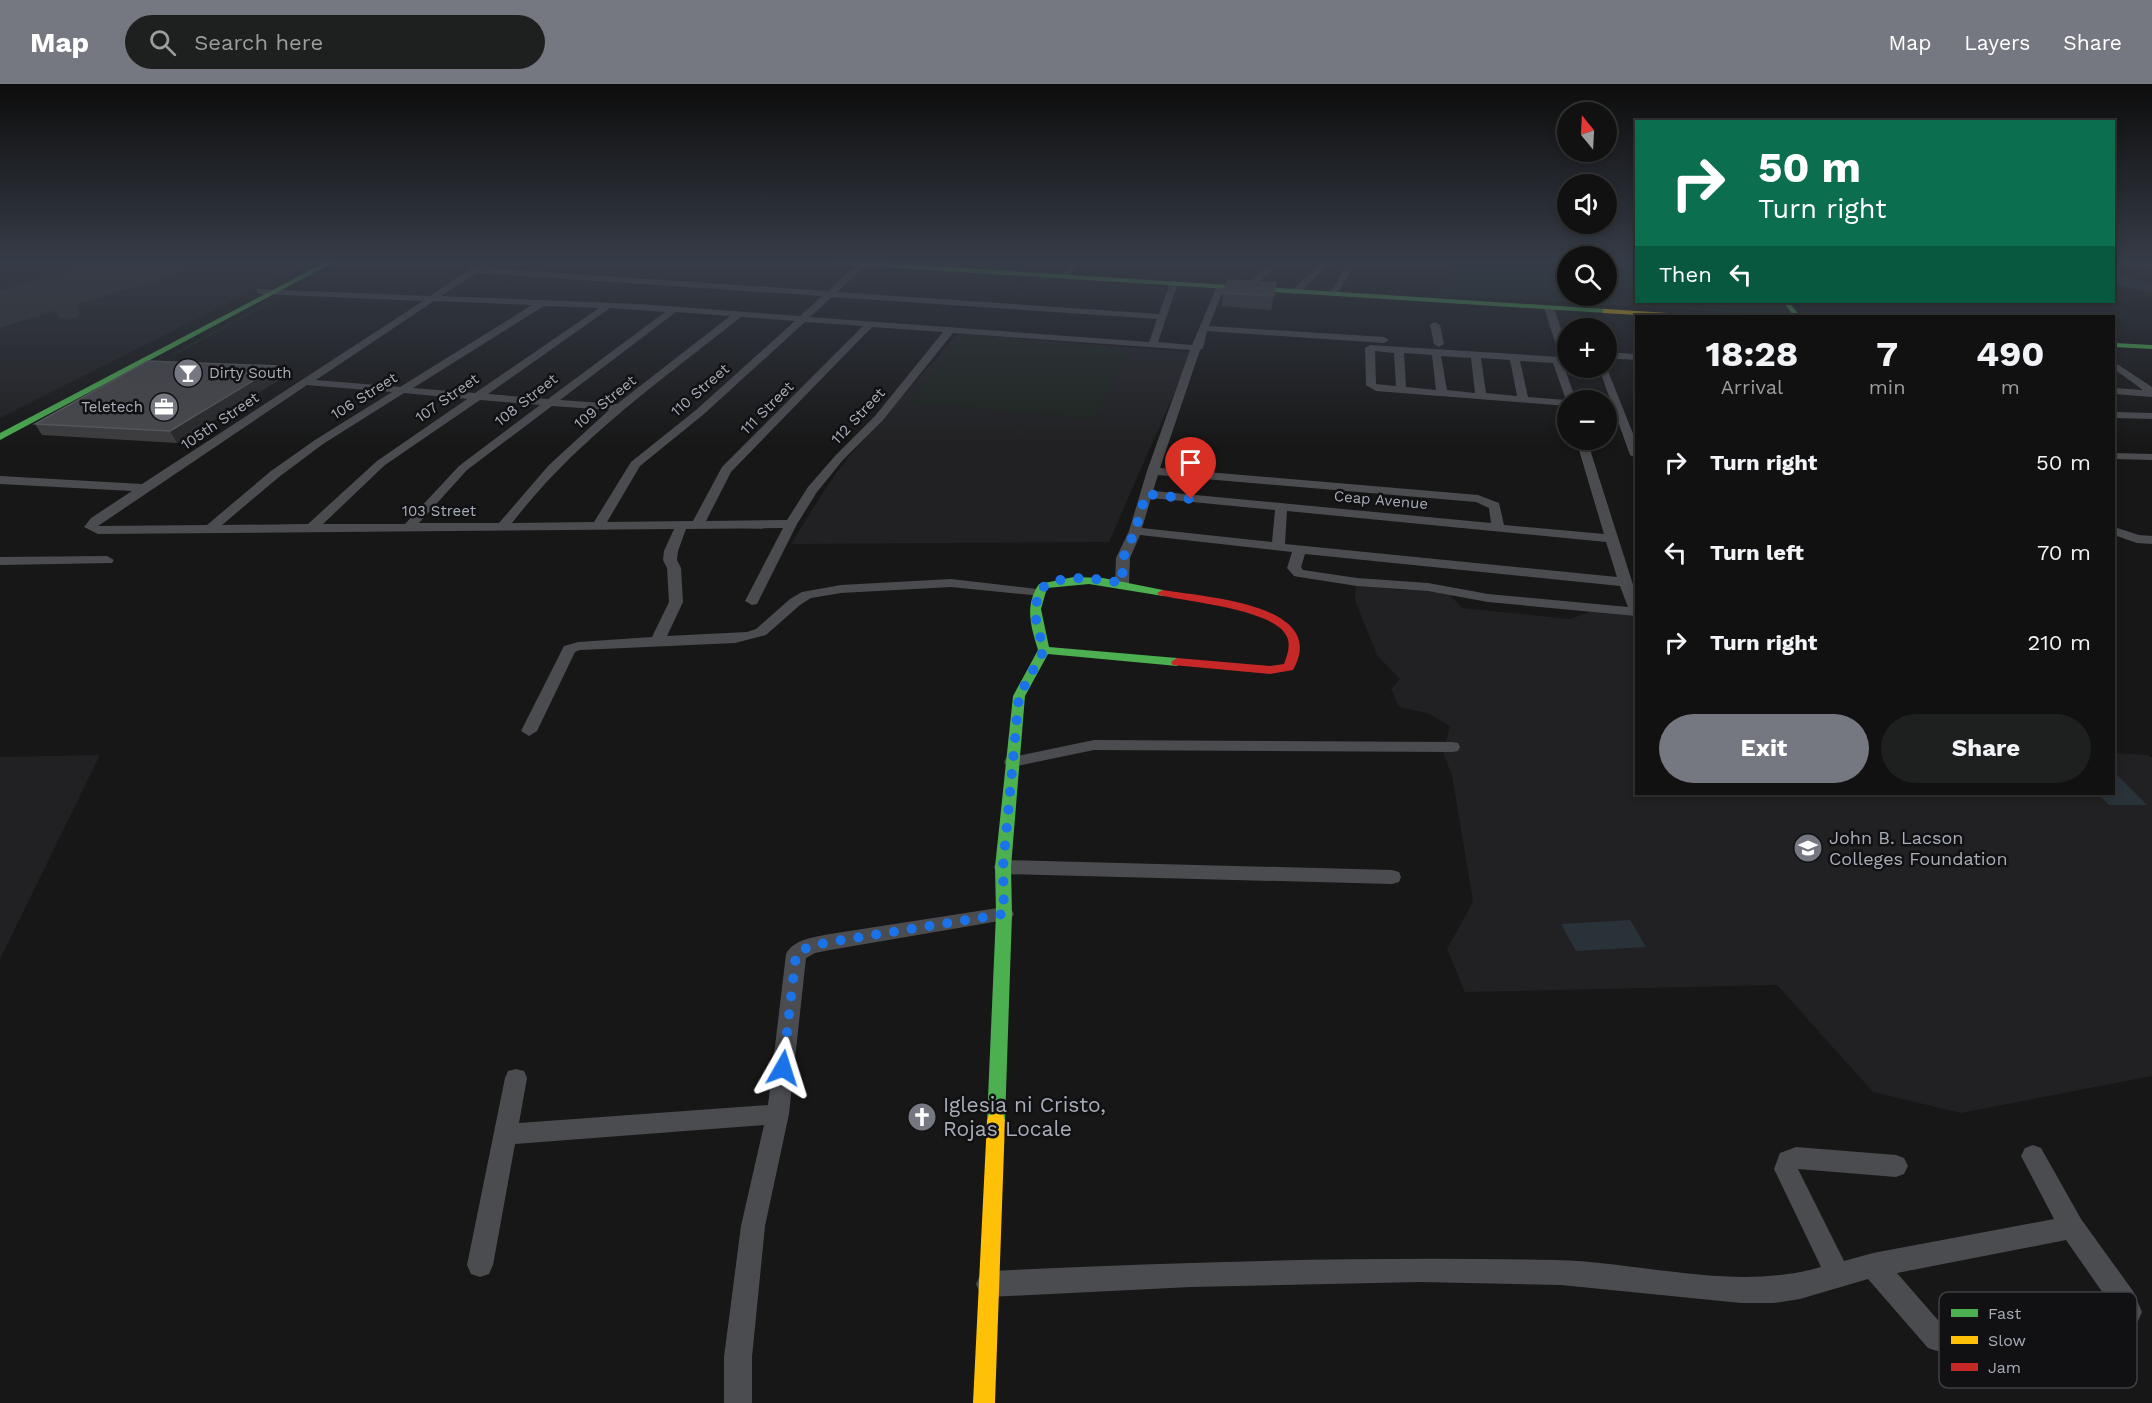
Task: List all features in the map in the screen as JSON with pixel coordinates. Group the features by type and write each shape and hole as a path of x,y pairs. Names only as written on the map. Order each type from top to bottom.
{"main road":[{"path":"0,427 198,324"},
{"path":"0,437 215,324"},
{"path":"2115,345 2152,347"},
{"path":"984,1403 1004,914 1003,867 1019,696 1044,650 1036,622 1037,593 1043,586 1078,579 1122,583 1142,590 1251,608 1272,614 1286,625 1295,650 1295,660 1290,667 1270,670 1044,650"}],"street":[{"name":"105th Street","path":"91,525 394,324"},
{"name":"106 Street","path":"211,528 294,459 509,324"},
{"name":"107 Street","path":"312,528 381,463 582,324"},
{"name":"108 Street","path":"408,528 464,468 547,402 654,324"},
{"name":"109 Street","path":"502,527 541,477 621,408 727,324"},
{"name":"110 Street","path":"598,526 635,464 700,412 799,324"},
{"name":"111 Street","path":"698,524 726,470 870,324"},
{"path":"877,324 1198,348"},
{"path":"1152,344 1160,324"},
{"path":"1122,583 1123,558 1135,531 1153,471 1205,324"},
{"path":"1435,325 1442,393"},
{"path":"1203,328 1557,357"},
{"name":"112 Street","path":"752,601 791,524 812,490 839,458 879,418 950,330"},
{"path":"1557,357 1514,357 1437,348 1370,348 1371,385 1376,388 1557,401"},
{"path":"1399,349 1401,390"},
{"path":"1475,354 1481,396"},
{"path":"1617,356 1635,357"},
{"path":"1514,357 1522,400"},
{"path":"1617,366 1635,366"},
{"path":"2115,366 2152,393"},
{"path":"1609,378 1621,416 1633,439"},
{"path":"305,382 621,408"},
{"path":"2115,391 2152,393"},
{"path":"2115,415 2152,416"},
{"path":"1617,416 1621,416"},
{"path":"1585,450 1624,582 1635,604"},
{"path":"2115,456 2152,457"},
{"path":"1153,471 1478,499 1495,506 1498,527"},
{"path":"0,480 145,488"},
{"name":"Ceap Avenue","path":"1146,494 1612,539"},
{"path":"1278,547 1281,507"},
{"path":"657,641 676,602 674,568 670,560 671,551 682,524"},
{"name":"103 Street","path":"91,525 91,528 98,530 791,524"},
{"path":"1135,531 1431,564 1624,582"},
{"path":"2115,531 2151,541"},
{"path":"1300,549 1293,563 1299,573 1357,582 1428,586 1488,598 1635,606"},
{"path":"0,561 107,560"},
{"path":"1428,586 1431,564"},
{"path":"529,731 569,649 578,646 735,639 751,636 770,626 795,602 807,595 841,589 951,582 1037,593"},
{"path":"1012,762 1046,756 1072,746 1094,745 1452,747"},
{"path":"1003,867 1392,877"},
{"path":"738,1403 738,1357 753,1226 778,1114 796,954 810,946 830,942 1004,914"},
{"path":"480,1265 516,1078"},
{"path":"506,1134 778,1114"},
{"path":"2033,1155 2072,1227 2118,1292"},
{"path":"1838,1275 1786,1169 1788,1161 1796,1158 1896,1166"},
{"path":"989,1284 1191,1274 1421,1270 1561,1274 1741,1290 1782,1288 1873,1265 2072,1227"},
{"path":"1873,1265 1939,1339"}],"shaded area":[{"path":"0,324 187,324 0,418"},
{"path":"228,324 233,324 177,354 170,355"},
{"path":"958,334 1192,352 1109,542 791,544 827,486 849,456"},
{"path":"962,337 1129,350 1095,419 909,402"},
{"name":"John B. Lacson Colleges Foundation","path":"1356,585 1399,590 1442,587 1462,608 1570,619 1601,608 1635,613 1635,795 2115,795 2115,753 2148,755 2152,758 2152,1076 1961,1113 1873,1092 1777,985 1465,992 1447,949 1473,902 1452,776 1443,752 1450,726 1427,713 1399,707 1391,689 1400,679 1377,655 1355,600"},
{"path":"100,755 0,959 0,757"},
{"path":"2115,773 2147,805 2109,805 2099,795 2115,795"},
{"path":"1630,920 1646,947 1576,951 1561,924"}],"building":[{"name":"Teletech","path":"148,361 277,366 170,431 35,424"}],"traffic: fast":[{"path":"0,437 215,324"},
{"path":"2115,345 2152,347"},
{"path":"996,1121 1004,914 1003,867 1019,696 1044,650 1035,609 1038,593 1043,586 1074,580 1118,584 1163,593"},
{"path":"1044,650 1177,662"}],"traffic: slow":[{"path":"984,1403 996,1121"}],"traffic: jam":[{"path":"1163,593 1231,605 1261,613 1286,627 1293,637 1295,650 1289,667 1270,670 1177,662"}],"place":[{"name":"Dirty South","path":"188,373"},
{"name":"Teletech","path":"164,407"},
{"name":"John B. Lacson Colleges Foundation","path":"1808,848"},
{"name":"Iglesia ni Cristo, Rojas Locale","path":"922,1117"}],"route":[{"path":"783,1068 796,954 810,946 830,942 1004,914 1003,867 1019,696 1044,650 1036,622 1037,593 1043,586 1059,581 1095,579 1122,583 1123,558 1135,531 1146,494 1191,499"}]}
